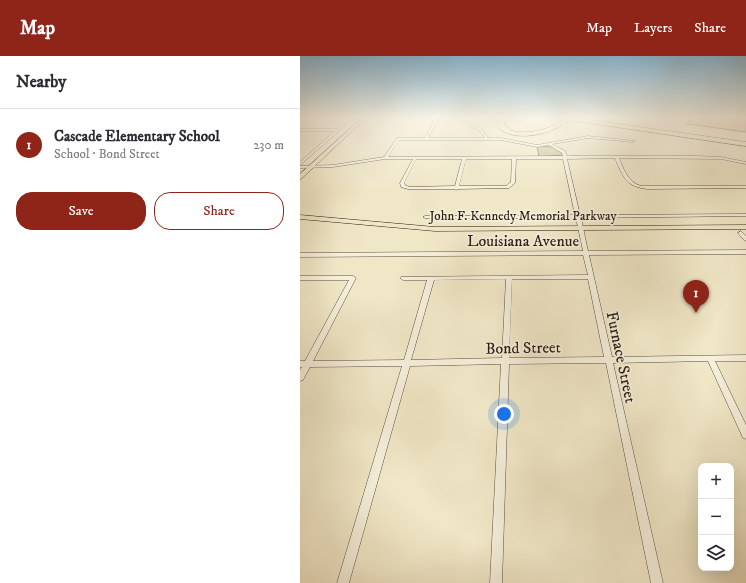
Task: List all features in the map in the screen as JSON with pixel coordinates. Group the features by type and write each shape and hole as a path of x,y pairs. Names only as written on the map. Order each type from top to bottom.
{"highway":[{"path":"300,178 303,167 331,142"},
{"path":"303,167 334,142"},
{"path":"729,142 746,144"},
{"name":"John F. Kennedy Memorial Parkway","path":"300,212 423,223 746,222"},
{"name":"John F. Kennedy Memorial Parkway","path":"300,217 422,228 579,222 744,230"}],"street":[{"path":"303,167 327,142"},
{"path":"385,158 396,142"},
{"path":"516,142 530,145 551,145 561,142"},
{"path":"551,145 562,150 565,158"},
{"path":"616,157 628,181 634,186 648,188 746,187"},
{"path":"303,167 333,166 385,158 668,157 715,158 746,163"},
{"path":"668,157 674,164"},
{"path":"415,158 402,183 403,186 411,189 500,188 510,186 514,182 514,158"},
{"path":"456,189 464,158"},
{"name":"Furnace Street","path":"565,158 657,583"},
{"path":"425,216 579,222 746,215"},
{"path":"744,230 746,239"},
{"name":"Louisiana Avenue","path":"300,255 746,252"},
{"path":"496,583 509,277"},
{"path":"402,278 590,277"},
{"path":"300,278 353,278 304,364 300,378"},
{"path":"343,583 431,278"},
{"path":"710,358 746,435"},
{"name":"Bond Street","path":"304,364 746,358"}],"green space":[{"path":"537,146 553,147 563,155 539,157"}],"place":[{"name":"Cascade Elementary School","path":"696,313"}]}
